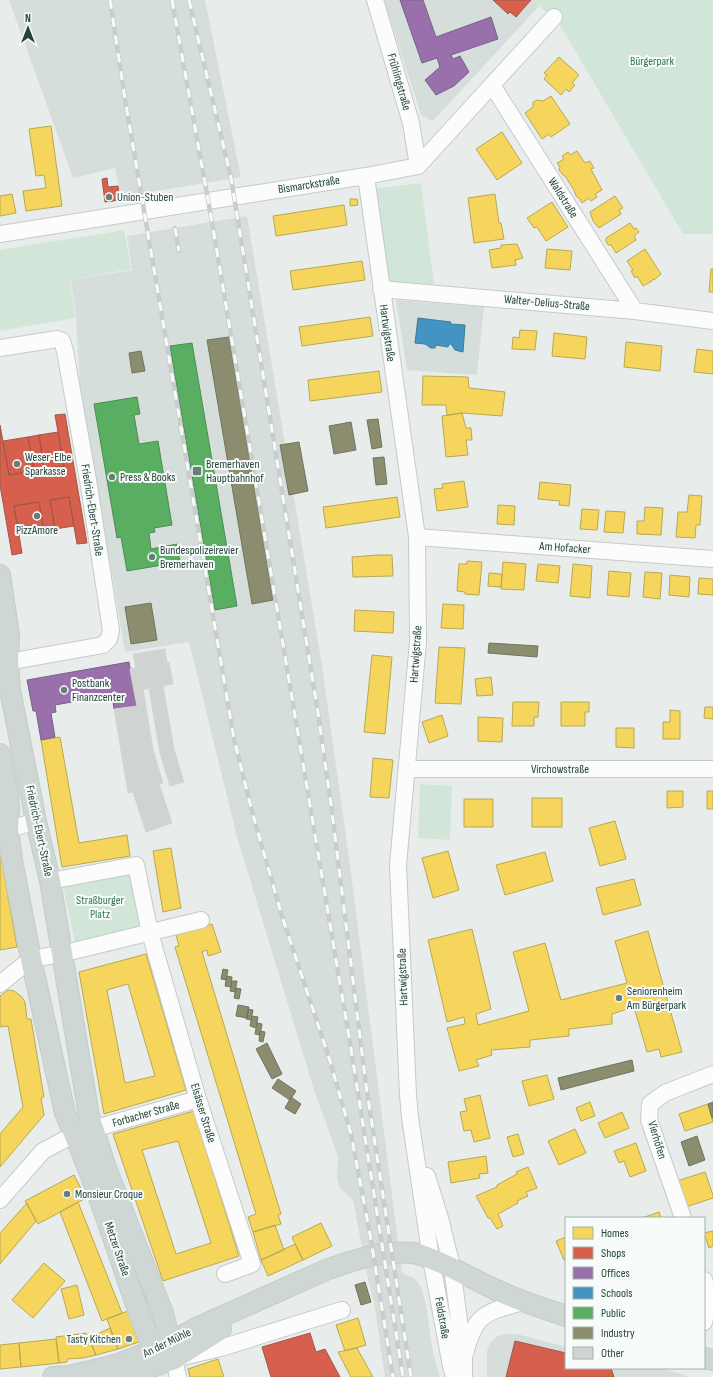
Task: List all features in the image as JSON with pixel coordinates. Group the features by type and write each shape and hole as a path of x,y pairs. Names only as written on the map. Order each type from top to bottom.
{"main road":[{"name":"Friedrich-Ebert-Straße","path":"0,575 9,635 4,663 50,881 89,1116 84,1131 66,1113 31,959 12,860 4,831 9,803 0,754"},
{"name":"Metzer Straße","path":"84,1131 106,1168 163,1313 166,1362"},
{"name":"An der Mühle","path":"118,1377 166,1362 276,1293 326,1270 345,1263 398,1252 415,1253 452,1267 493,1289 523,1302 565,1316"},
{"name":"An der Mühle","path":"53,1377 69,1376 116,1365 166,1362"}],"street":[{"name":"Frühlingstraße","path":"375,0 410,123 418,166"},
{"path":"418,166 554,17"},
{"name":"Waldstraße","path":"492,85 635,312"},
{"name":"Bismarckstraße","path":"0,234 366,176 418,166"},
{"name":"Hartwigstraße","path":"366,176 417,537 418,642 398,865 408,1095 431,1259"},
{"name":"Walter-Delius-Straße","path":"381,289 635,312 713,321"},
{"name":"Friedrich-Ebert-Straße","path":"0,348 58,339 62,341 89,486 111,630 109,639 103,645 4,663"},
{"name":"Am Hofacker","path":"417,537 713,559"},
{"name":"Virchowstraße","path":"407,769 713,769"},
{"path":"4,831 36,820"},
{"path":"50,881 136,865 150,933"},
{"path":"0,984 31,959 62,954 201,920"},
{"name":"Elsässer Straße","path":"150,933 198,1099 252,1264 225,1274"},
{"name":"Vierhöfen","path":"683,1217 649,1120 650,1104 665,1093 713,1074"},
{"name":"Forbacher Straße","path":"84,1131 198,1099"},
{"path":"0,1200 43,1151 84,1131"},
{"name":"Hartwigstraße","path":"413,1135 438,1212 452,1267"},
{"name":"Feldstraße","path":"431,1259 454,1377"},
{"name":"Feldstraße","path":"452,1267 464,1359 464,1377"},
{"path":"705,1283 710,1297 705,1318"},
{"name":"Feldstraße","path":"464,1359 469,1338 483,1316 495,1310 523,1302"},
{"name":"An der Mühle","path":"166,1362 221,1348 342,1310"}],"shaded area":[{"path":"9,0 205,0 241,177 121,197 115,168 73,178"},
{"path":"384,0 535,0 539,6 433,121 421,115"},
{"path":"247,216 322,666 350,865 402,1273 414,1278 421,1287 426,1304 433,1353 440,1377 385,1377 374,1302 368,1280 353,1200 339,1187 337,1176 338,1157 315,1093 237,837 189,642 125,652 80,385 76,320 71,280 132,270 127,236"},
{"path":"396,300 484,307 477,375 407,370"},
{"path":"505,1334 517,1334 565,1347 565,1369 665,1369 690,1377 487,1377 487,1351 490,1343 496,1337"}],"green space":[{"name":"Bürgerpark","path":"535,0 713,0 713,234 683,234 558,22 539,6"},
{"path":"421,183 434,284 389,282 373,189"},
{"path":"124,230 131,269 70,280 75,318 0,331 0,250"},
{"path":"420,784 452,786 450,840 418,838"},
{"name":"Straßburger Platz","path":"132,873 142,925 75,942 63,886"}],"building: Homes":[{"path":"559,57 579,75 572,83 575,85 569,92 566,89 561,95 544,79 547,75 544,73"},
{"path":"551,96 570,124 551,137 549,134 542,139 525,113 533,107 533,102 537,100 543,101"},
{"path":"51,126 62,206 26,211 23,191 46,188 44,175 36,176 29,129"},
{"path":"502,132 522,163 497,180 476,149"},
{"path":"577,151 585,163 590,161 594,168 591,169 602,190 595,194 597,197 591,201 589,198 582,203 576,196 565,176 559,170 560,167 557,163 564,159 562,156 568,152 570,155"},
{"path":"12,194 16,213 0,216 0,196"},
{"path":"495,194 499,223 501,223 504,239 474,243 468,198"},
{"path":"615,196 623,208 619,210 621,214 599,228 593,221 590,212"},
{"path":"350,199 357,199 358,205 350,206"},
{"path":"552,202 568,227 546,241 537,227 534,228 527,218"},
{"path":"344,205 347,225 276,236 273,216"},
{"path":"630,223 634,229 636,228 639,232 634,236 636,240 616,253 611,245 608,245 606,238"},
{"path":"517,244 523,258 515,260 516,265 492,268 489,250 501,248 501,245"},
{"path":"547,249 572,251 570,270 545,268"},
{"path":"645,249 661,274 643,286 637,276 635,278 631,271 633,270 627,261"},
{"path":"362,261 365,280 293,290 290,271"},
{"path":"711,269 713,269 713,292 709,292"},
{"path":"370,317 373,336 302,346 299,327"},
{"path":"520,330 537,331 535,350 512,349 513,337 519,338"},
{"path":"554,333 587,337 585,359 552,356"},
{"path":"626,342 662,346 660,371 624,367"},
{"path":"697,349 713,351 713,374 694,372"},
{"path":"379,371 382,392 310,401 308,380"},
{"path":"423,376 468,377 469,388 505,392 502,416 462,413 447,415 446,405 422,405"},
{"path":"462,413 466,428 471,428 472,440 466,440 468,455 446,457 442,416"},
{"path":"464,481 468,507 437,511 434,489 443,488 442,484"},
{"path":"540,482 571,485 569,506 559,505 560,501 538,499"},
{"path":"689,495 702,496 700,525 696,525 695,538 676,537 678,512 687,512"},
{"path":"397,497 400,517 326,528 323,507"},
{"path":"498,505 515,506 514,525 497,524"},
{"path":"645,507 663,508 661,535 637,534 637,521 644,521"},
{"path":"582,509 599,510 597,530 580,529"},
{"path":"606,511 625,512 623,533 604,532"},
{"path":"392,555 393,576 353,577 352,557"},
{"path":"467,561 482,562 479,595 465,594 465,592 457,591 459,564 467,564"},
{"path":"503,562 526,564 524,590 501,589"},
{"path":"538,564 560,566 558,583 536,581"},
{"path":"573,564 592,566 590,598 570,596"},
{"path":"609,571 631,573 629,597 607,595"},
{"path":"645,572 662,573 660,599 643,597"},
{"path":"489,573 502,574 501,587 488,586"},
{"path":"670,575 690,577 689,597 669,595"},
{"path":"699,578 713,579 713,595 698,594"},
{"path":"443,604 464,605 463,629 441,628"},
{"path":"355,610 394,612 393,633 354,631"},
{"path":"439,647 465,648 461,704 435,703"},
{"path":"372,655 392,657 385,734 364,732"},
{"path":"491,677 493,695 477,696 475,679"},
{"path":"513,702 539,702 538,717 534,717 534,726 512,726"},
{"path":"561,702 589,702 589,712 585,712 585,726 561,726"},
{"path":"705,707 713,707 713,719 704,718"},
{"path":"670,710 680,711 680,739 663,739 663,722 670,722"},
{"path":"442,715 448,736 429,743 422,722"},
{"path":"478,717 503,718 502,742 478,741"},
{"path":"616,728 634,728 634,748 616,747"},
{"path":"60,737 79,843 127,835 130,856 62,867 41,740"},
{"path":"373,758 393,760 389,798 370,797"},
{"path":"667,791 683,791 683,807 667,808"},
{"path":"707,791 713,791 713,809 707,809"},
{"path":"532,798 562,798 562,827 532,827"},
{"path":"464,799 493,799 493,827 464,827"},
{"path":"615,821 626,859 600,866 589,828"},
{"path":"171,848 181,908 163,912 153,851"},
{"path":"448,851 459,890 433,898 422,858"},
{"path":"545,852 553,881 505,895 496,865"},
{"path":"0,857 17,947 0,950"},
{"path":"634,879 641,905 603,915 596,888"},
{"path":"212,924 221,952 208,956 207,950 202,952 281,1214 278,1215 281,1224 253,1232 248,1217 256,1214 175,947 179,946 176,935"},
{"name":"Seniorenheim Am Bürgerpark","path":"472,929 491,1009 476,1014 478,1025 529,1011 513,952 545,943 561,1000 627,983 615,941 648,931 682,1052 661,1057 659,1049 647,1052 634,1007 612,1014 612,1024 569,1029 569,1036 530,1040 530,1047 491,1050 492,1055 476,1060 479,1066 459,1071 447,1028 465,1024 464,1017 447,1022 428,940"},
{"path":"146,954 186,1090 104,1114 79,972","holes":["128,984 155,1076 125,1083 107,990"]},
{"path":"8,990 14,991 22,997 25,1002 27,1019 31,1019 44,1097 41,1098 44,1115 0,1167 0,1134 23,1107 8,1026 0,1027 0,996"},
{"path":"547,1075 554,1099 529,1106 522,1081"},
{"path":"480,1095 490,1138 474,1142 471,1130 464,1131 460,1112 467,1111 464,1099"},
{"path":"590,1102 595,1116 581,1121 576,1108"},
{"path":"708,1104 713,1122 685,1131 679,1114"},
{"path":"194,1111 239,1256 163,1281 113,1134","holes":["178,1141 211,1243 176,1254 142,1150"]},
{"path":"622,1112 629,1128 605,1138 598,1123"},
{"path":"575,1129 586,1153 559,1165 548,1141"},
{"path":"518,1134 524,1154 513,1157 507,1137"},
{"path":"636,1143 646,1171 630,1177 624,1161 619,1163 614,1151"},
{"path":"486,1156 488,1173 479,1174 480,1178 451,1183 448,1162"},
{"path":"528,1167 537,1188 526,1192 528,1196 517,1201 518,1203 498,1214 503,1226 497,1229 490,1218 488,1218 476,1196 497,1187 497,1185 517,1174 516,1172"},
{"path":"705,1172 713,1198 686,1207 677,1181"},
{"path":"74,1175 86,1198 38,1224 25,1201"},
{"path":"78,1202 122,1313 102,1321 60,1212"},
{"path":"27,1203 36,1221 0,1264 0,1233"},
{"path":"659,1212 661,1217 645,1217"},
{"path":"321,1223 332,1246 303,1260 292,1237"},
{"path":"275,1225 284,1250 261,1260 253,1232"},
{"path":"713,1231 713,1246 709,1248 705,1236 705,1233"},
{"path":"565,1237 565,1260 564,1260 556,1241"},
{"path":"295,1244 303,1260 268,1276 261,1260"},
{"path":"44,1263 65,1281 33,1318 12,1300"},
{"path":"77,1285 84,1315 69,1319 61,1289"},
{"path":"128,1311 139,1342 118,1349 107,1319"},
{"path":"358,1318 366,1345 345,1351 336,1325"},
{"path":"110,1328 118,1349 96,1355 89,1338"},
{"path":"86,1333 96,1355 67,1359 67,1362 59,1363 56,1337"},
{"path":"56,1339 59,1363 21,1367 19,1343"},
{"path":"19,1343 21,1367 0,1369 0,1345"},
{"path":"357,1348 373,1377 351,1377 338,1352"},
{"path":"218,1359 224,1377 190,1377 188,1369"}],"building: Shops":[{"path":"493,0 531,0 516,17 510,12 508,14"},
{"path":"107,178 108,187 118,186 120,200 105,202 102,179"},
{"path":"65,414 87,543 77,544 69,497 50,500 55,529 44,531 39,502 14,506 22,553 12,555 0,485 0,425 9,475 64,466 55,415"},
{"path":"58,432 64,466 44,469 39,435"},
{"path":"39,435 44,469 34,471 28,437"},
{"path":"28,437 34,471 9,475 3,441"},
{"path":"69,497 74,526 55,529 50,500"},
{"path":"39,502 44,531 19,535 14,506"},
{"path":"310,1333 316,1352 325,1349 340,1377 271,1377 262,1347"},
{"path":"515,1341 565,1353 565,1369 611,1369 614,1377 506,1377"}],"building: Offices":[{"path":"400,0 423,0 436,37 491,17 498,39 451,55 453,59 460,56 469,72 454,86 436,95 425,80 440,67 437,58 422,63"},
{"path":"129,662 137,706 114,709 112,695 55,705 56,712 51,713 55,737 41,740 36,711 33,711 27,680"}],"building: Schools":[{"path":"418,318 451,322 450,324 465,325 463,352 455,350 451,344 449,344 448,347 436,345 435,348 431,348 425,344 415,343"}],"building: Public":[{"path":"192,343 237,606 215,610 170,346"},
{"path":"137,397 140,414 134,415 139,444 158,441 172,525 154,528 155,532 149,533 151,549 177,544 180,562 127,571 121,537 117,538 94,404"}],"building: Industry":[{"path":"229,337 273,600 252,604 207,340"},
{"path":"141,351 145,371 132,373 129,353"},
{"path":"378,419 382,447 372,449 367,420"},
{"path":"351,422 356,450 334,454 329,426"},
{"path":"299,442 308,491 289,495 280,445"},
{"path":"384,457 387,484 376,485 373,458"},
{"path":"151,603 157,640 131,644 125,607"},
{"path":"489,643 538,646 537,657 488,653"},
{"path":"223,969 228,970 226,980 221,979"},
{"path":"227,976 232,977 231,987 225,986"},
{"path":"232,981 237,981 235,992 230,991"},
{"path":"236,988 241,989 239,999 234,998"},
{"path":"238,1005 249,1007 247,1018 236,1016"},
{"path":"248,1009 253,1010 251,1020 246,1019"},
{"path":"252,1016 258,1017 256,1028 250,1026"},
{"path":"257,1023 262,1024 260,1035 255,1034"},
{"path":"260,1031 265,1032 263,1042 259,1041"},
{"path":"267,1043 282,1074 272,1079 256,1049"},
{"path":"632,1060 634,1071 561,1090 558,1078"},
{"path":"278,1079 296,1091 290,1100 272,1088"},
{"path":"291,1097 301,1104 295,1114 285,1108"},
{"path":"713,1102 713,1118 712,1118 708,1104"},
{"path":"697,1136 705,1160 689,1166 681,1142"},
{"path":"365,1282 371,1302 361,1305 355,1285"}],"building: Other":[{"path":"165,649 167,663 136,668 133,654"},
{"path":"169,662 173,684 134,691 130,669"},
{"path":"163,686 174,749 184,782 170,786 160,753 149,688"},
{"path":"143,689 153,750 163,783 159,784 172,823 146,832 133,792 128,793 114,709 137,706 134,691"}],"railway":[{"path":"110,0 125,99 234,739 253,815 282,916 330,1061 351,1134 370,1234 393,1377"},
{"path":"172,0 212,222 351,1049 403,1377"},
{"path":"189,0 231,178 318,713 331,804 366,1085 411,1377"},
{"path":"175,228 179,251"}],"place":[{"name":"Union-Stuben","path":"109,197"},
{"name":"Weser-Elbe Sparkasse","path":"17,464"},
{"name":"Bremerhaven Hauptbahnhof","path":"197,471"},
{"name":"Press & Books","path":"112,477"},
{"name":"PizzAmore","path":"37,516"},
{"name":"Bundespolizeirevier Bremerhaven","path":"152,557"},
{"name":"Postbank Finanzcenter","path":"64,690"},
{"name":"Seniorenheim Am Bürgerpark","path":"619,998"},
{"name":"Monsieur Croque","path":"67,1194"},
{"name":"Tasty Kitchen","path":"129,1339"}]}
